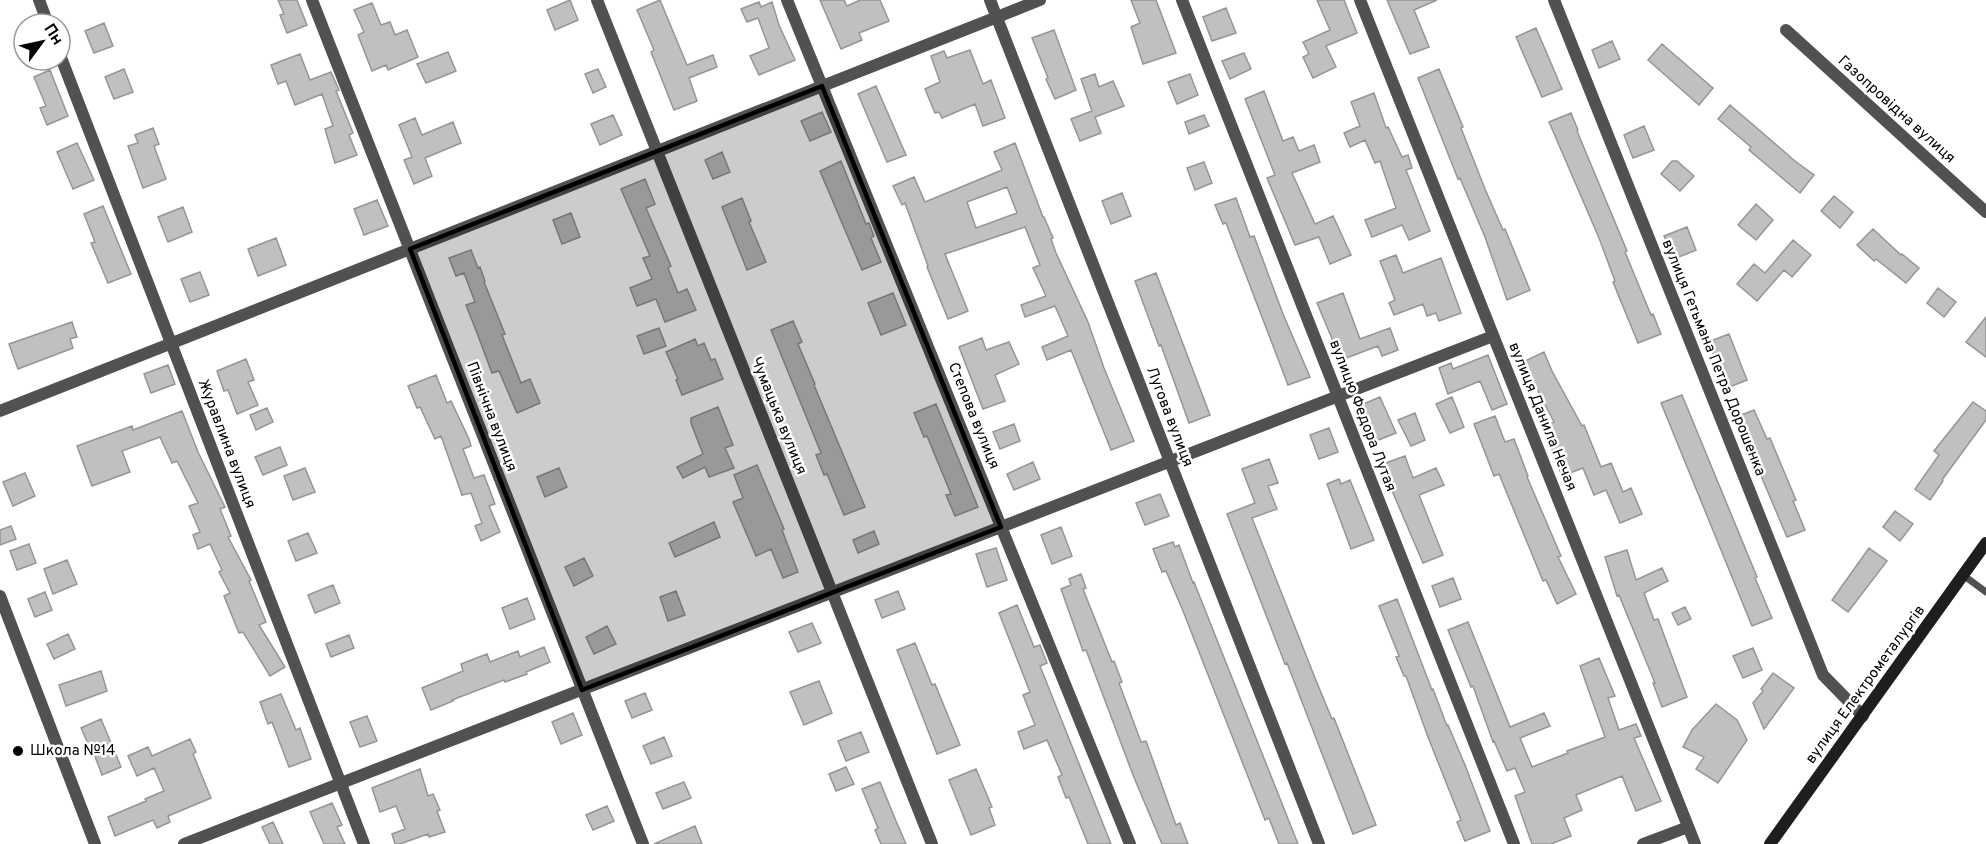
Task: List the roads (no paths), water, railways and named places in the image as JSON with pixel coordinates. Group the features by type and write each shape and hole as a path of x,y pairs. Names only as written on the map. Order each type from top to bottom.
{"main road":[{"name":"вулиця Електрометалургів","path":"1770,844 1986,543"}],"street":[{"name":"Північна вулиця","path":"312,0 643,844"},
{"name":"Чумацька вулиця","path":"597,0 932,844"},
{"name":"Степова вулиця","path":"788,0 1130,844"},
{"name":"Лугова вулиця","path":"990,0 1319,844"},
{"path":"0,411 1040,0"},
{"name":"вулицю Федора Лутая","path":"1182,0 1514,844"},
{"name":"вулиця Данила Нечая","path":"1360,0 1695,844"},
{"name":"вулиця Гетьмана Петра Дорошенка","path":"1554,0 1823,675 1863,716"},
{"name":"Газопровідна вулиця","path":"1786,30 1986,212"},
{"name":"Журавлина вулиця","path":"67,72 364,844"},
{"path":"184,844 1493,336"},
{"path":"0,596 95,844"},
{"path":"1643,844 1688,827"}],"lane":[{"path":"1963,575 1986,592"}],"place":[{"name":"Школа №14","path":"18,751"}]}
